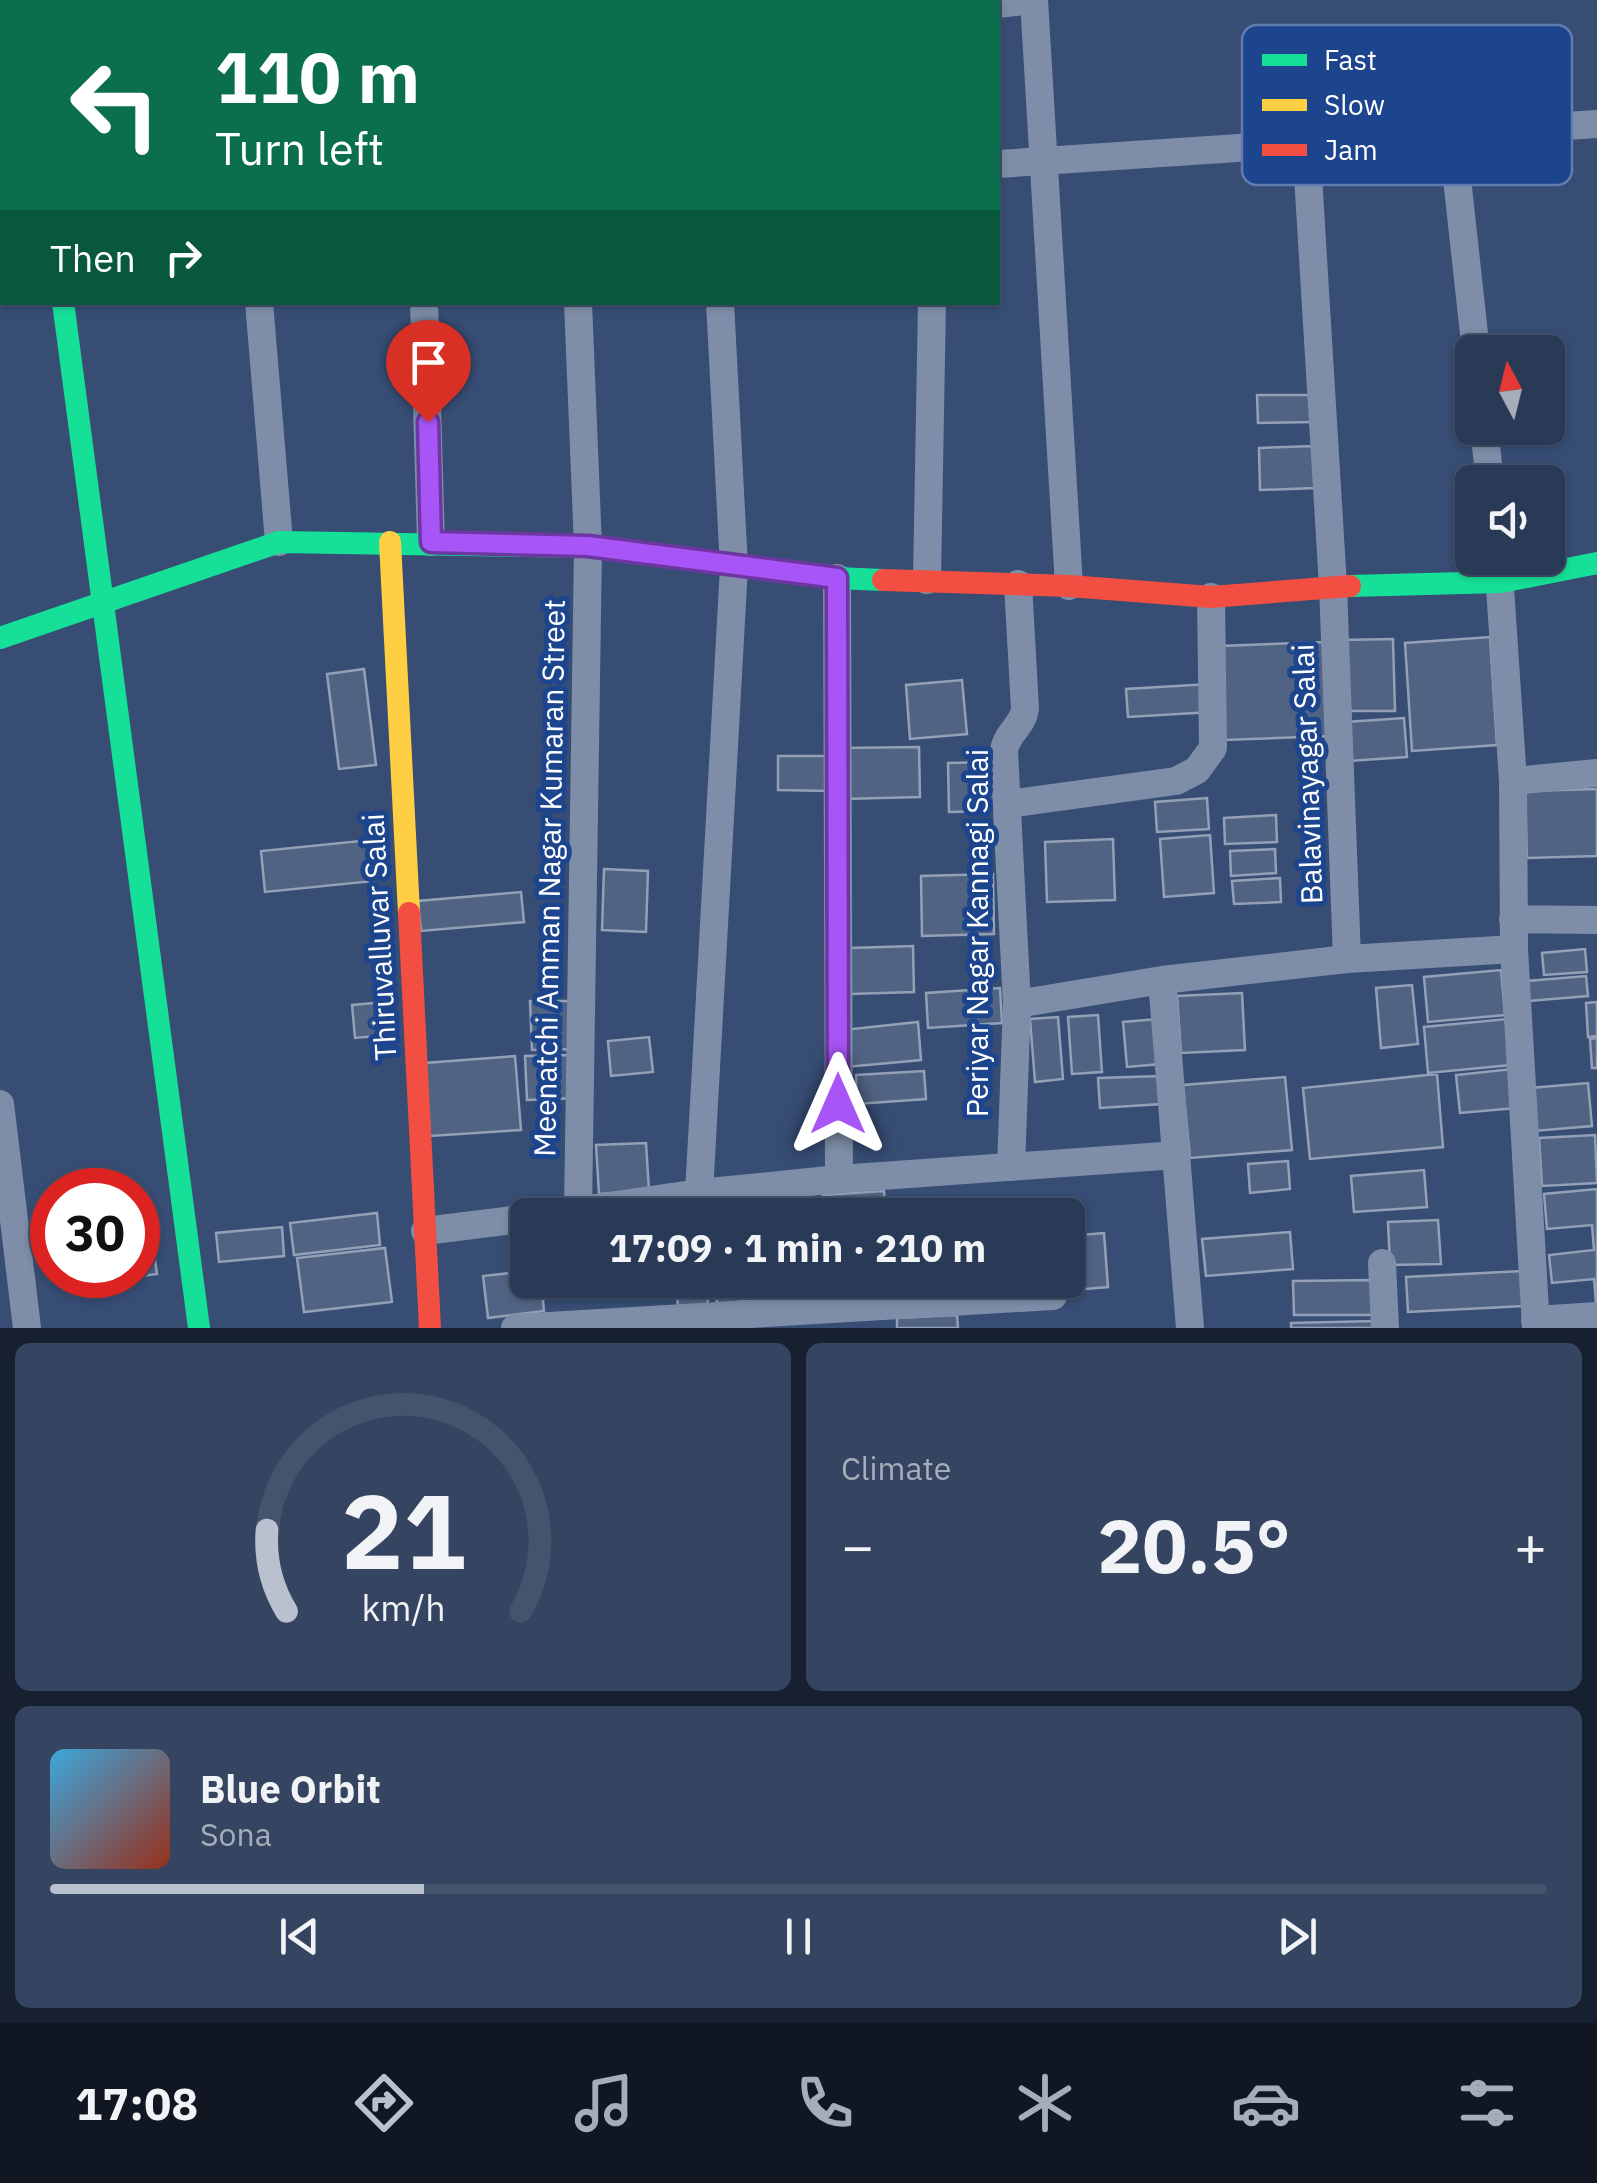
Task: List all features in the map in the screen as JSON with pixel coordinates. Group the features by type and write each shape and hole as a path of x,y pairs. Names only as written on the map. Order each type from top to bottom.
{"street":[{"path":"1000,4 1034,0 1069,586"},
{"path":"1572,126 1597,124"},
{"path":"1000,164 1242,147"},
{"name":"Balavinayagar Salai","path":"1309,185 1333,586 1347,959"},
{"path":"1458,185 1474,335"},
{"path":"62,305 199,1328"},
{"path":"259,305 279,542"},
{"path":"424,305 431,542"},
{"name":"Meenatchi Amman Nagar Kumaran Street","path":"578,305 588,546 578,1198"},
{"path":"699,1193 734,567 720,305"},
{"path":"927,580 932,305"},
{"path":"0,638 279,542 588,546 837,578 1069,586 1212,597 1455,574"},
{"name":"Thiruvalluvar Salai","path":"390,542 430,1328"},
{"path":"1565,565 1597,562"},
{"path":"1500,575 1513,781 1514,948 1536,1324 1597,1316"},
{"path":"837,578 839,1179"},
{"name":"Periyar Nagar Kannagi Salai","path":"1011,1166 1017,1004 1005,740 1025,716 1026,709 1018,584"},
{"path":"1006,804 1176,782 1197,770 1213,748 1212,597"},
{"path":"1513,781 1597,772"},
{"path":"1514,918 1597,920"},
{"path":"1017,1004 1162,980 1347,959 1514,948"},
{"path":"1162,980 1190,1328"},
{"path":"0,1104 28,1328"},
{"path":"665,1198 839,1179 1177,1156"},
{"path":"425,1231 510,1220"},
{"path":"1382,1263 1384,1328"},
{"path":"515,1328 1019,1298"}],"building":[{"path":"1257,395 1314,395 1314,422 1258,423"},
{"path":"1315,446 1316,488 1260,490 1259,448"},
{"path":"1490,637 1497,745 1412,751 1405,643"},
{"path":"1393,639 1395,711 1341,711 1340,640"},
{"path":"1325,642 1329,736 1225,740 1221,646"},
{"path":"364,669 376,765 339,769 327,674"},
{"path":"962,680 967,734 910,739 906,685"},
{"path":"1209,684 1211,712 1128,717 1126,689"},
{"path":"1404,718 1407,757 1349,761 1346,722"},
{"path":"919,747 920,797 844,799 843,748"},
{"path":"778,756 829,756 829,791 778,790"},
{"path":"990,762 990,811 949,812 948,763"},
{"path":"1597,789 1597,856 1527,858 1525,791"},
{"path":"1207,798 1209,829 1157,832 1155,802"},
{"path":"1276,815 1277,842 1225,844 1224,818"},
{"path":"1210,835 1214,893 1164,897 1160,839"},
{"path":"1113,839 1115,900 1047,902 1045,842"},
{"path":"370,840 374,881 265,892 261,851"},
{"path":"1275,849 1276,873 1231,876 1230,851"},
{"path":"604,869 648,871 646,932 602,930"},
{"path":"993,874 994,934 922,936 921,876"},
{"path":"1280,878 1281,902 1234,904 1232,881"},
{"path":"521,892 524,922 421,931 418,901"},
{"path":"913,946 914,992 851,994 850,948"},
{"path":"1585,949 1587,972 1544,975 1542,953"},
{"path":"1501,970 1505,1015 1428,1022 1424,977"},
{"path":"1586,976 1588,996 1529,1001 1527,981"},
{"path":"1412,985 1418,1044 1381,1048 1376,988"},
{"path":"1000,988 1002,1023 928,1028 926,993"},
{"path":"1242,993 1245,1050 1181,1053 1177,996"},
{"path":"530,1001 578,1001 579,1049 532,1050"},
{"path":"385,1002 388,1035 355,1038 352,1005"},
{"path":"1597,1002 1597,1036 1588,1037 1586,1003"},
{"path":"1098,1015 1102,1072 1072,1074 1068,1017"},
{"path":"1058,1017 1063,1079 1035,1082 1030,1019"},
{"path":"1157,1019 1161,1064 1127,1067 1123,1022"},
{"path":"1507,1019 1511,1065 1428,1073 1424,1027"},
{"path":"918,1022 921,1060 846,1067 843,1030"},
{"path":"649,1037 653,1072 611,1076 608,1041"},
{"path":"1597,1038 1597,1068 1592,1068 1590,1039"},
{"path":"578,1055 579,1098 527,1100 525,1056"},
{"path":"515,1056 521,1130 430,1136 425,1063"},
{"path":"1513,1069 1516,1108 1460,1113 1456,1075"},
{"path":"924,1071 926,1099 857,1104 856,1075"},
{"path":"1437,1074 1443,1147 1310,1159 1303,1088"},
{"path":"1161,1076 1162,1104 1100,1108 1098,1078"},
{"path":"1285,1077 1292,1150 1190,1158 1183,1085"},
{"path":"1588,1083 1592,1126 1534,1131 1530,1088"},
{"path":"1595,1135 1597,1183 1542,1186 1539,1138"},
{"path":"646,1143 649,1190 599,1194 596,1145"},
{"path":"1288,1161 1290,1189 1250,1193 1248,1164"},
{"path":"1424,1170 1427,1207 1354,1212 1351,1176"},
{"path":"1597,1189 1596,1304 1594,1279 1552,1283 1549,1255 1594,1250 1592,1225 1547,1229 1544,1194"},
{"path":"884,1191 885,1198 823,1198"},
{"path":"377,1213 380,1245 294,1255 290,1223"},
{"path":"1438,1220 1441,1264 1390,1265 1388,1222"},
{"path":"282,1227 284,1256 219,1262 216,1233"},
{"path":"1290,1232 1293,1269 1206,1276 1202,1239"},
{"path":"1104,1233 1108,1287 1085,1289 1085,1235"},
{"path":"385,1248 392,1302 304,1312 297,1258"},
{"path":"1522,1271 1524,1306 1408,1312 1406,1277"},
{"path":"510,1273 510,1298 543,1298 544,1311 488,1318 483,1276"},
{"path":"1372,1280 1372,1315 1294,1315 1293,1281"},
{"path":"677,1298 707,1298 708,1305 678,1307"},
{"path":"716,1298 759,1298 759,1300 717,1304"},
{"path":"957,1315 958,1328 897,1328 897,1318"},
{"path":"1375,1321 1375,1328 1291,1328 1291,1323"}],"traffic: fast":[{"path":"63,305 199,1328"},
{"path":"0,638 279,542 588,547 837,578 883,580"},
{"path":"1350,586 1501,582 1597,563"}],"traffic: slow":[{"path":"390,542 409,913"}],"traffic: jam":[{"path":"883,580 1069,586 1211,597 1350,586"},
{"path":"409,913 430,1328"}],"route":[{"path":"428,422 431,542 588,546 837,578 838,1104"}]}
